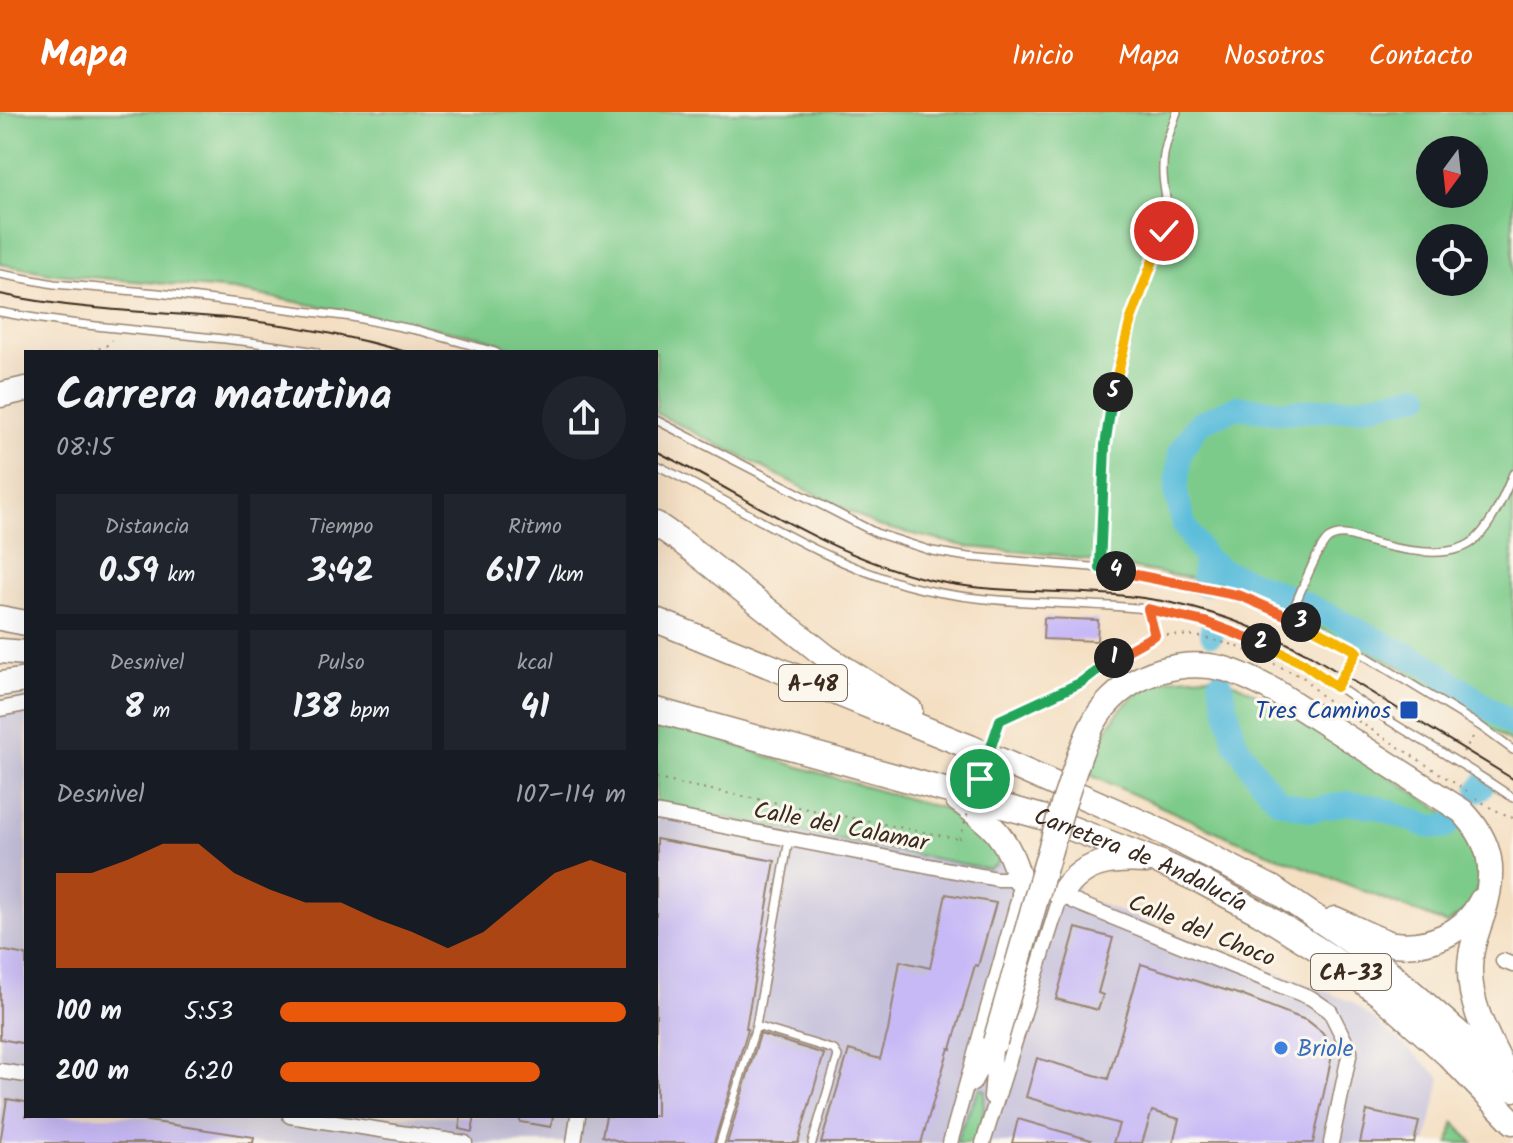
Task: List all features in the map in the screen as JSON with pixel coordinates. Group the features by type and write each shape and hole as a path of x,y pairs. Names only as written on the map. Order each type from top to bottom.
{"highway":[{"path":"0,395 24,389"},
{"path":"658,525 828,658 970,747"},
{"path":"0,618 24,623"},
{"name":"A-48","path":"658,621 970,747"},
{"path":"0,651 24,653"},
{"path":"995,1042 1062,808 1092,725 1114,697 1134,681 1166,669 1206,665 1247,677 1276,692 1462,811 1477,827 1489,856 1489,885 1472,951 1471,987 1482,1026 1513,1088"},
{"path":"0,684 24,680"},
{"name":"Carretera de Andalucía","path":"658,711 1042,817 1159,862 1260,913 1332,958 1383,997 1448,1055 1513,1122"},
{"name":"Carretera de Andalucía","path":"970,747 1150,826 1289,899 1383,967 1462,1036 1513,1088"},
{"path":"943,789 988,821 1009,848 1019,879"},
{"path":"1061,895 1068,883 1087,868 1122,860 1159,862"},
{"path":"1289,899 1393,944 1428,942 1463,925 1477,909 1489,885"}],"street":[{"path":"0,709 24,704"},
{"name":"Calle del Calamar","path":"658,813 997,879 1019,879"},
{"path":"950,1143 1019,897 1019,879"},
{"path":"983,1143 1061,895"},
{"name":"Calle del Choco","path":"1061,895 1311,998 1330,1011 1350,1051 1331,1143"},
{"path":"959,1113 995,1042"},
{"path":"990,1121 995,1042"},
{"path":"0,1071 24,1075"},
{"path":"303,1118 465,1143"},
{"path":"574,1143 578,1118"}],"lane":[{"path":"1100,568 1107,422 1131,319 1168,218 1163,153 1177,112"},
{"path":"0,274 54,284 158,293 352,317 421,331 488,350"},
{"path":"0,312 45,321 268,343 305,350"},
{"path":"658,421 876,533 901,542 968,557 1100,568 1241,596 1357,651 1480,726 1513,750"},
{"path":"658,466 850,566 906,585 962,597 1001,601 1148,609 1205,622 1251,638 1303,663 1513,798"},
{"path":"1290,617 1320,551 1329,539 1343,534 1422,553 1467,546 1482,532 1502,500 1513,474"},
{"path":"1148,609 1155,635"},
{"path":"720,1143 756,1026 789,839"},
{"path":"756,1026 834,1050 838,1056 812,1143"}],"path":[{"path":"92,350 105,347 116,336 118,328"},
{"path":"658,779 959,839 1000,720 1080,683 1116,656 1155,635"},
{"path":"1336,687 1357,651"},
{"path":"1456,763 1480,726"}],"shaded area":[{"path":"24,697 24,1118 658,1118 658,804 988,869 1000,857 1079,885 1076,891 1079,896 1352,1002 1441,1078 1426,1143 0,1143 0,701"}],"green space":[{"path":"0,112 1513,112 1513,744 1404,669 1230,585 1057,555 969,547 878,526 658,414 658,350 516,350 482,337 233,290 56,274 0,264"},
{"path":"1209,676 1237,684 1270,701 1450,817 1476,850 1478,885 1469,906 1447,924 1231,838 1088,774 1108,728 1117,714 1140,692 1171,679"},
{"path":"658,722 963,817 990,838 1000,857 996,865 988,869 658,804"},
{"path":"980,1088 985,1090 977,1143 956,1143 961,1128"},
{"path":"1454,1122 1473,1143 1449,1143"}],"building":[{"path":"1044,618 1098,620 1097,641 1043,639"},
{"path":"658,839 775,861 748,1029 714,1143 625,1143 602,1136 606,1118 658,1118"},
{"path":"946,894 996,903 921,1143 821,1143 849,1050 880,1059 900,961 930,968"},
{"path":"1076,928 1113,938 1098,993 1103,995 1098,1010 1056,999"},
{"path":"0,950 24,955 24,1044 0,1039"},
{"path":"1141,964 1241,995 1308,1021 1322,1032 1331,1050 1331,1060 1313,1143 1173,1143 1179,1119 1152,1111 1142,1143 1113,1143 1119,1124 1026,1097 1037,1058 1108,1079"},
{"path":"760,1034 824,1054 798,1143 727,1143"},
{"path":"7,1099 24,1102 24,1118 128,1118 254,1137 253,1143 0,1143"},
{"path":"1367,1111 1419,1122 1414,1143 1360,1143"},
{"path":"461,1118 475,1118 472,1132 459,1129"},
{"path":"520,1118 553,1118 551,1127 520,1122"},
{"path":"1018,1119 1091,1140 1090,1143 1012,1143"}],"waterway":[{"path":"1419,395 1359,408 1283,412 1237,407 1199,423 1180,452 1176,493 1184,525 1205,558 1223,571 1306,604 1427,665 1513,725"},
{"path":"1203,584 1205,558"},
{"path":"1212,629 1212,634"},
{"path":"1220,682 1235,742 1258,777 1279,801 1312,810 1347,803 1376,807 1428,826 1444,827 1455,820"},
{"path":"1479,790 1484,784"}],"tram line":[{"path":"0,294 84,307 272,324 399,350"},
{"path":"658,452 824,541 894,570 957,585 1143,598 1187,606 1250,627 1310,655 1513,779"}],"place":[{"name":"Tres Caminos","path":"1409,710"},
{"name":"Briole","path":"1281,1048"}],"route":[{"path":"980,779 1000,720 1080,683 1116,656 1155,635 1148,609 1205,622 1251,638 1303,663 1336,687 1357,651 1241,596 1100,568 1107,422 1131,319 1164,231"}]}
